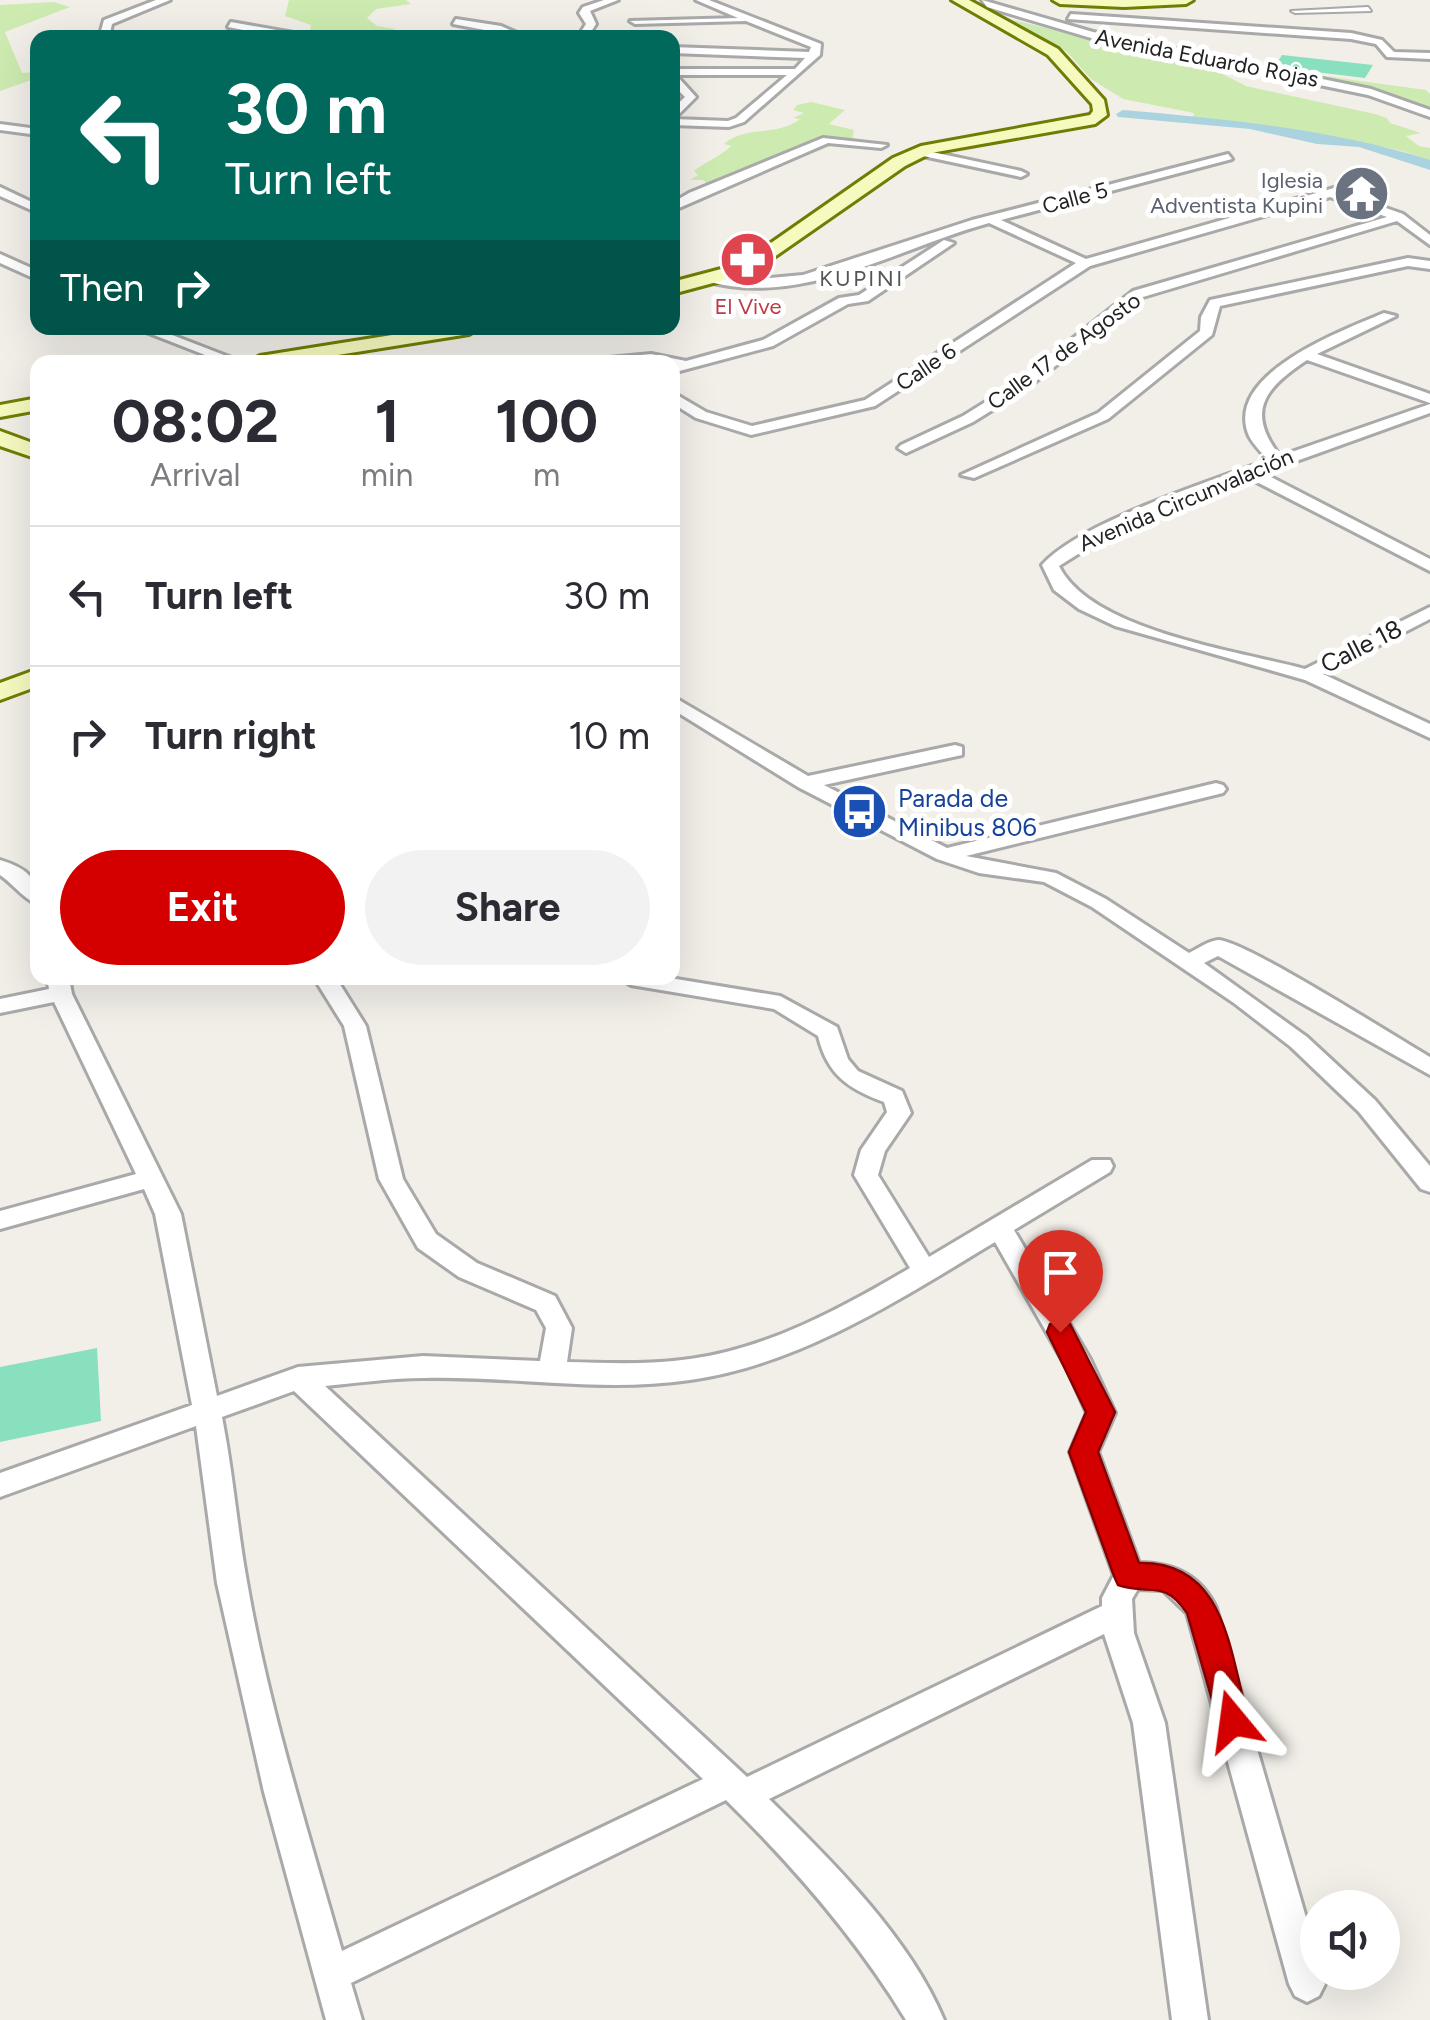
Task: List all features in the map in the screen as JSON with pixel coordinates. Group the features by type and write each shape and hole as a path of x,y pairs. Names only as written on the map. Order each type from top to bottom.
{"main road":[{"path":"680,286 761,258 918,152 1082,123 1102,112 1099,103 1052,52 958,0"},
{"path":"1060,0 1186,0"},
{"path":"333,355 429,335"},
{"path":"0,411 30,405"},
{"path":"0,692 30,680"}],"street":[{"path":"106,30 107,22 116,16 165,0"},
{"path":"587,30 591,24 584,13 586,9 612,0"},
{"path":"680,120 729,124 740,120 815,55 817,46 701,0"},
{"name":"Avenida Eduardo Rojas","path":"988,0 990,5 1016,14 1091,34 1371,92 1430,114"},
{"path":"230,30 240,8"},
{"path":"1295,11 1368,9"},
{"path":"1016,14 1351,36 1379,42 1404,62 1430,64"},
{"path":"635,21 754,20"},
{"path":"456,22 503,30"},
{"path":"680,50 815,55"},
{"path":"1391,55 1430,56"},
{"path":"680,75 797,72"},
{"path":"680,84 691,97 680,110"},
{"path":"0,127 30,131"},
{"path":"680,203 827,140 844,138 881,146"},
{"path":"918,152 1020,174"},
{"name":"Calle 5","path":"711,278 739,284 799,279 986,221 1228,157"},
{"name":"Calle 6","path":"680,401 701,415 751,431 870,403 1085,263 1369,182"},
{"path":"0,191 30,206"},
{"path":"1331,192 1400,217 1430,241"},
{"name":"Calle 17 de Agosto","path":"906,448 968,419 1022,386 1138,294 1400,217"},
{"path":"986,221 1085,263"},
{"path":"680,367 754,350 844,301 869,294 954,239 952,232"},
{"path":"969,476 1053,440 1123,403 1207,332 1208,316 1216,303 1408,262 1430,265"},
{"path":"1276,461 1258,440 1254,405 1260,392 1298,357 1389,316"},
{"path":"162,335 216,355"},
{"path":"1279,350 1430,399"},
{"name":"Avenida Circunvalación","path":"1306,675 1175,640 1124,622 1073,598 1051,576 1050,566 1063,552 1097,533 1248,471 1430,408"},
{"path":"1248,471 1430,566"},
{"name":"Calle 18","path":"1306,675 1430,612"},
{"name":"Calle 18","path":"1306,675 1370,699 1430,732"},
{"path":"680,706 804,784 944,855 979,867 1049,877 1099,903 1242,998 1299,1042 1367,1106 1430,1184"},
{"path":"804,784 955,751"},
{"path":"944,855 1216,788"},
{"path":"0,866 30,888"},
{"path":"1186,963 1218,947 1266,970 1430,1067"},
{"path":"330,985 356,1026 391,1178 427,1241 468,1270 546,1304 559,1328 552,1372"},
{"path":"673,985 780,1003 830,1032 839,1068 860,1085 894,1097 899,1114 873,1150 866,1174 924,1270"},
{"path":"0,1006 59,986 168,1214 220,1479 232,1583 280,1792 344,2020"},
{"path":"0,1485 298,1378 423,1367 658,1373 774,1348 899,1287 1101,1166"},
{"path":"0,1220 150,1178"},
{"path":"1000,1229 1080,1366 1100,1412 1084,1452 1129,1576 1118,1598 1119,1633 1149,1723 1190,2020"},
{"path":"298,1378 736,1788 833,1888 900,1973 926,2020"},
{"path":"1129,1576 1163,1575 1186,1587 1201,1608 1300,1959"},
{"path":"329,1976 1118,1613"}],"green space":[{"path":"289,0 406,0 411,4 376,9 367,18 377,26 396,29 393,30 310,30 311,25 285,16"},
{"path":"54,2 70,7 5,32 22,73 30,72 30,80 0,91 0,5"},
{"path":"979,12 1207,66 1246,86 1375,114 1421,133 1406,136 1419,146 1430,148 1430,161 1388,148 1193,117 1194,113 1123,99 1091,79 1067,52"},
{"path":"1282,55 1373,65 1365,78 1274,67"},
{"path":"1237,64 1426,90 1430,94 1430,115 1410,105"},
{"path":"811,102 845,110 829,124 854,130 852,142 836,144 741,181 710,186 703,180 690,180 698,175 694,171 731,146 724,144 733,138 791,124 800,119 793,118 804,113 793,110 797,105"},
{"path":"97,1348 101,1421 0,1442 0,1367"}],"waterway":[{"path":"1123,114 1250,125 1317,140 1361,143 1430,165"}],"place":[{"name":"Iglesia Adventista Kupini","path":"1362,193"},
{"name":"El Vive","path":"748,259"},
{"name":"Parada de Minibus 806","path":"859,812"}],"district":[{"name":"KUPINI","path":"862,278"}],"route":[{"path":"1060,1332 1100,1412 1084,1452 1129,1576 1163,1575 1186,1587 1201,1608 1233,1721"}]}
